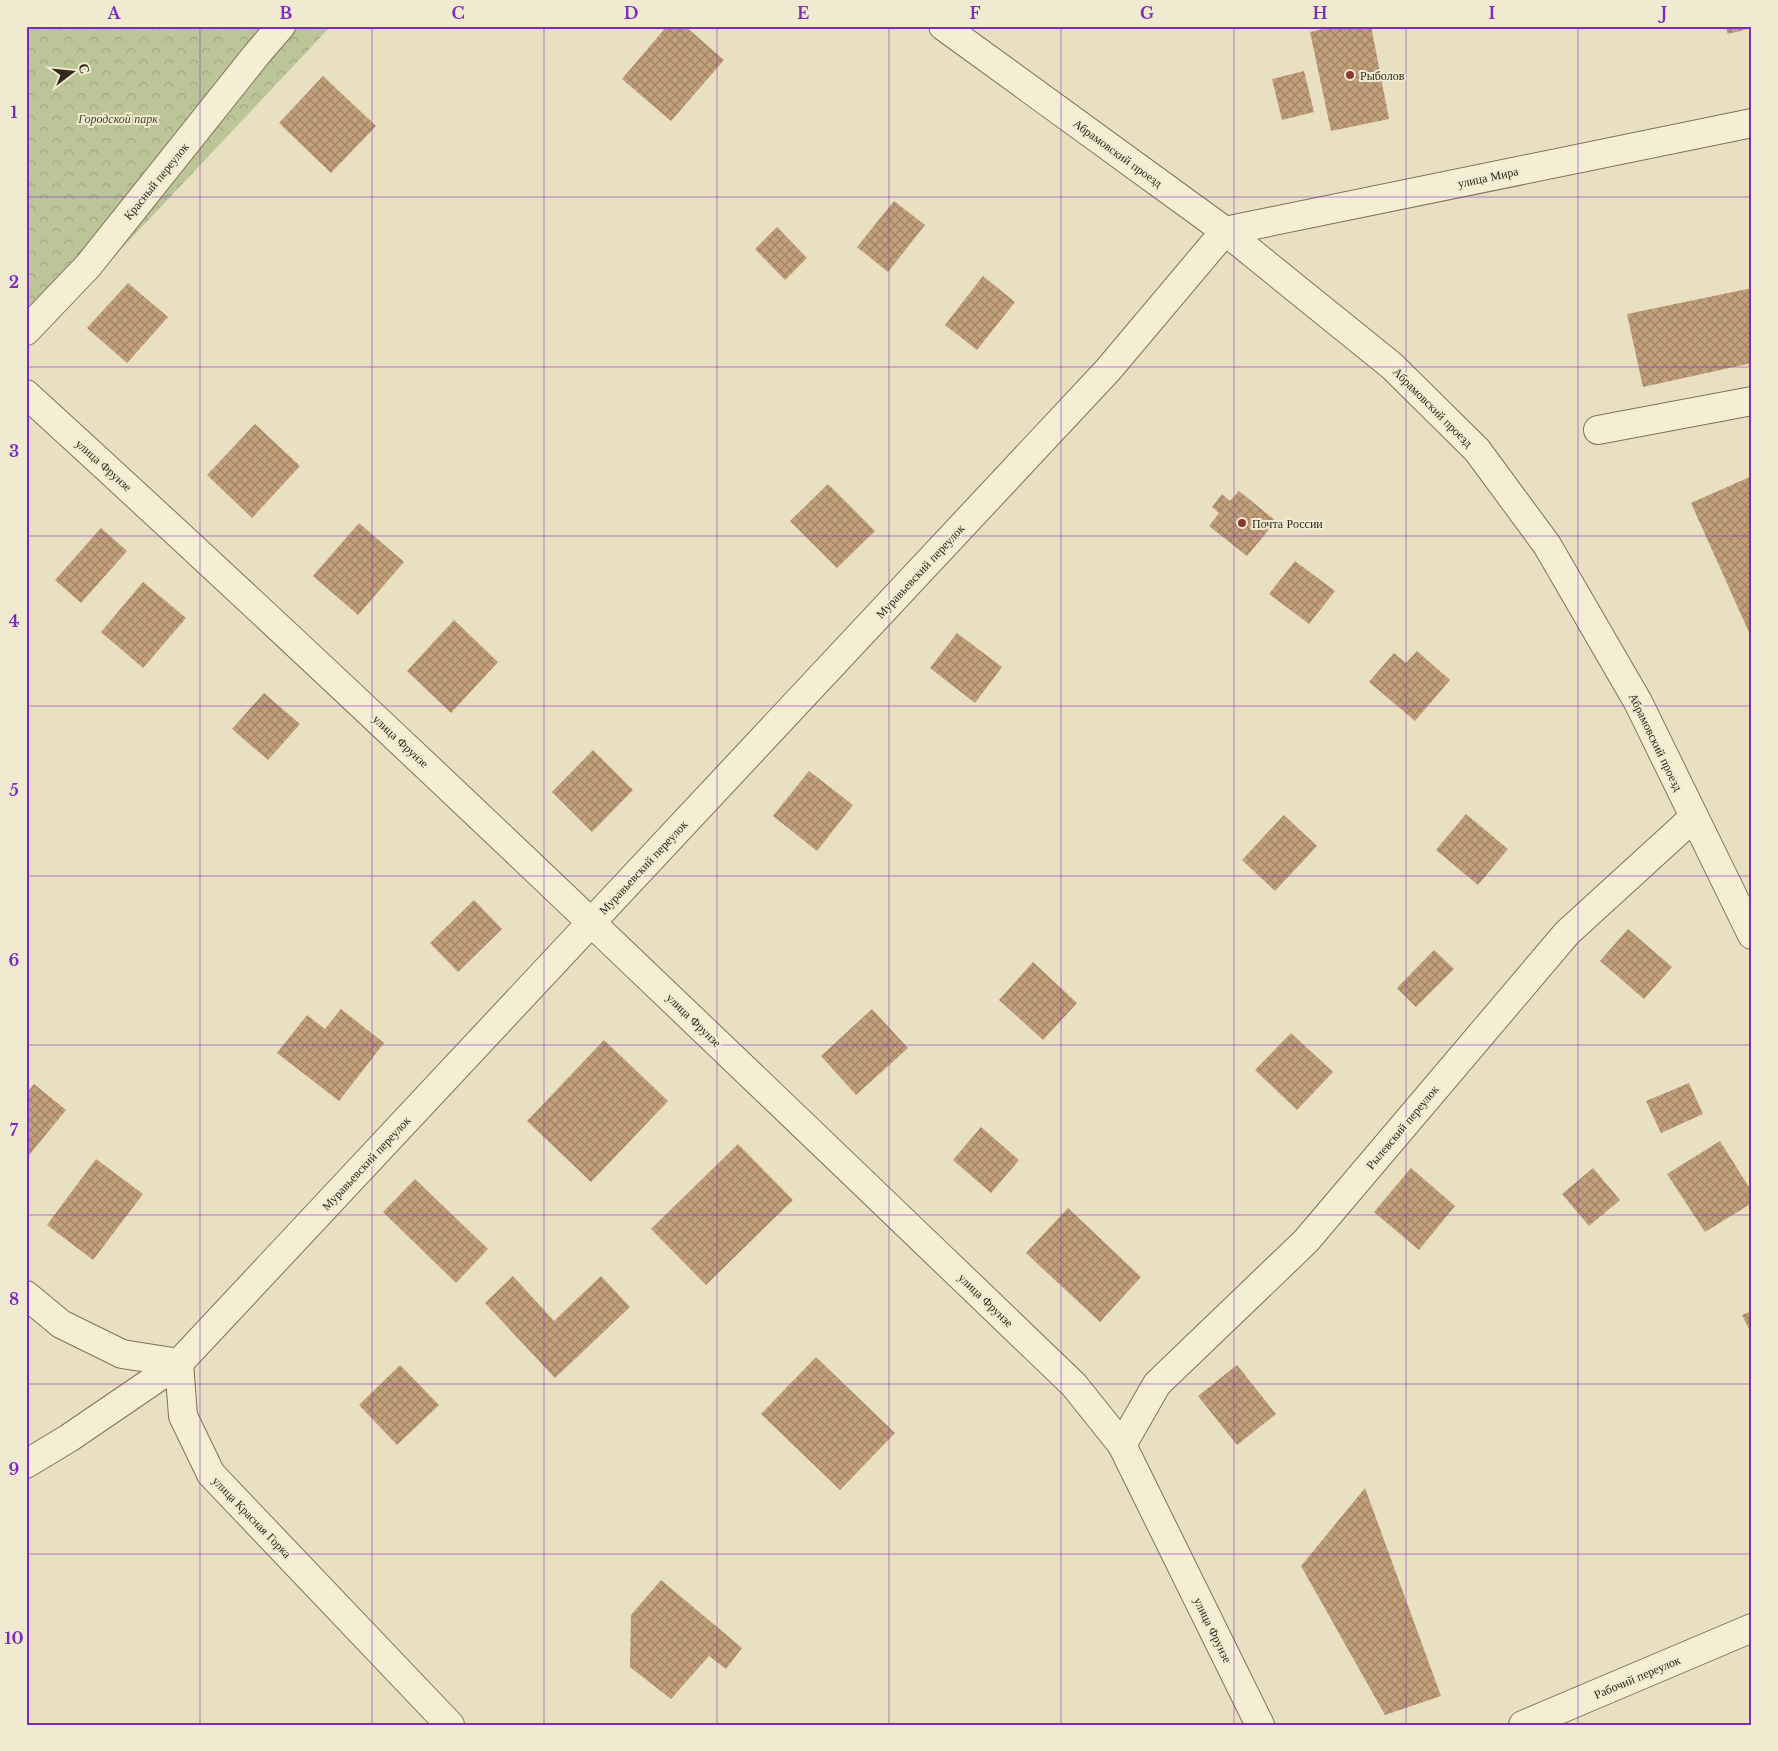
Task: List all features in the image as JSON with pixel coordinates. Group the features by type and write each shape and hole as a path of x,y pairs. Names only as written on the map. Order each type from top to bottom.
{"street":[{"name":"Красный переулок","path":"26,331 88,266 281,26"},
{"name":"Абрамовский проезд","path":"943,26 1225,231 1392,366 1477,450 1552,553 1638,702 1752,936"},
{"name":"улица Мира","path":"1225,231 1752,123"},
{"name":"Муравьевский переулок","path":"26,1464 69,1438 179,1363 1108,370 1225,231"},
{"name":"улица Фрунзе","path":"26,394 218,569 592,922 1074,1385 1122,1445 1260,1725"},
{"path":"1598,430 1752,401"},
{"name":"Рылевский переулок","path":"1122,1445 1157,1384 1306,1241 1567,933 1694,817"},
{"path":"26,1295 61,1324 122,1354 179,1363"},
{"name":"улица Красная Горка","path":"179,1363 183,1416 211,1474 450,1725"},
{"name":"Рабочий переулок","path":"1523,1725 1752,1628"}],"green space":[{"name":"Городской парк","path":"26,26 331,26 26,350"}],"building":[{"path":"667,26 685,26 724,60 671,121 622,79"},
{"name":"Рыболов","path":"1336,26 1371,26 1389,119 1331,131 1310,32"},
{"path":"1725,26 1752,26 1752,28 1728,34"},
{"path":"1304,71 1314,112 1282,120 1272,79"},
{"path":"323,76 376,126 331,173 279,123"},
{"path":"894,201 925,225 888,272 857,247"},
{"path":"777,227 807,258 785,280 755,249"},
{"path":"983,276 1015,302 977,350 945,325"},
{"path":"128,283 168,317 127,363 87,328"},
{"path":"1752,288 1752,363 1643,387 1627,314"},
{"path":"255,424 300,466 252,518 207,475"},
{"path":"1752,476 1752,639 1691,503"},
{"path":"828,484 875,531 837,568 790,521"},
{"name":"Почта России","path":"1239,491 1276,521 1247,556 1209,526 1219,513 1212,507 1222,494 1230,501"},
{"path":"359,523 404,562 358,615 313,576"},
{"path":"101,528 127,551 81,603 55,580"},
{"path":"1295,561 1335,591 1309,624 1269,594"},
{"path":"143,582 186,618 143,668 101,632"},
{"path":"454,620 498,662 451,713 407,671"},
{"path":"957,633 1002,667 975,703 930,668"},
{"path":"1417,651 1450,680 1415,721 1369,682 1394,653 1406,663"},
{"path":"264,693 300,724 268,760 232,729"},
{"path":"593,750 633,790 592,832 552,792"},
{"path":"809,771 853,805 817,851 773,816"},
{"path":"1466,814 1508,849 1478,885 1436,850"},
{"path":"1284,815 1317,846 1275,891 1242,860"},
{"path":"474,900 502,929 458,972 430,943"},
{"path":"1628,929 1672,967 1644,999 1600,961"},
{"path":"1434,950 1454,969 1416,1007 1397,988"},
{"path":"1033,962 1077,1003 1043,1040 999,1000"},
{"path":"341,1009 384,1043 339,1101 277,1053 307,1015 325,1029"},
{"path":"872,1009 908,1048 856,1095 821,1056"},
{"path":"1291,1033 1333,1072 1297,1110 1255,1070"},
{"path":"604,1040 668,1101 591,1182 527,1121"},
{"path":"1689,1083 1703,1114 1661,1133 1646,1101"},
{"path":"34,1084 66,1110 26,1159 26,1094"},
{"path":"981,1127 1019,1160 991,1193 953,1160"},
{"path":"1720,1141 1752,1192 1752,1203 1705,1232 1667,1174"},
{"path":"738,1144 793,1200 706,1285 651,1229"},
{"path":"96,1159 143,1194 93,1260 47,1225"},
{"path":"1411,1168 1455,1206 1419,1250 1374,1212"},
{"path":"1593,1168 1620,1200 1589,1226 1562,1194"},
{"path":"415,1179 488,1249 456,1283 383,1212"},
{"path":"1068,1208 1141,1277 1100,1322 1026,1253"},
{"path":"513,1276 554,1321 601,1276 630,1307 555,1378 485,1303"},
{"path":"1752,1311 1752,1335 1742,1315"},
{"path":"816,1357 895,1433 840,1490 761,1414"},
{"path":"400,1365 439,1405 397,1445 359,1405"},
{"path":"1237,1365 1276,1414 1237,1445 1198,1396"},
{"path":"1365,1488 1441,1696 1385,1715 1301,1566"},
{"path":"661,1580 742,1648 726,1669 709,1656 671,1699 630,1667 631,1615"}],"place":[{"name":"Рыболов","path":"1350,75"},
{"name":"Почта России","path":"1242,523"}]}
